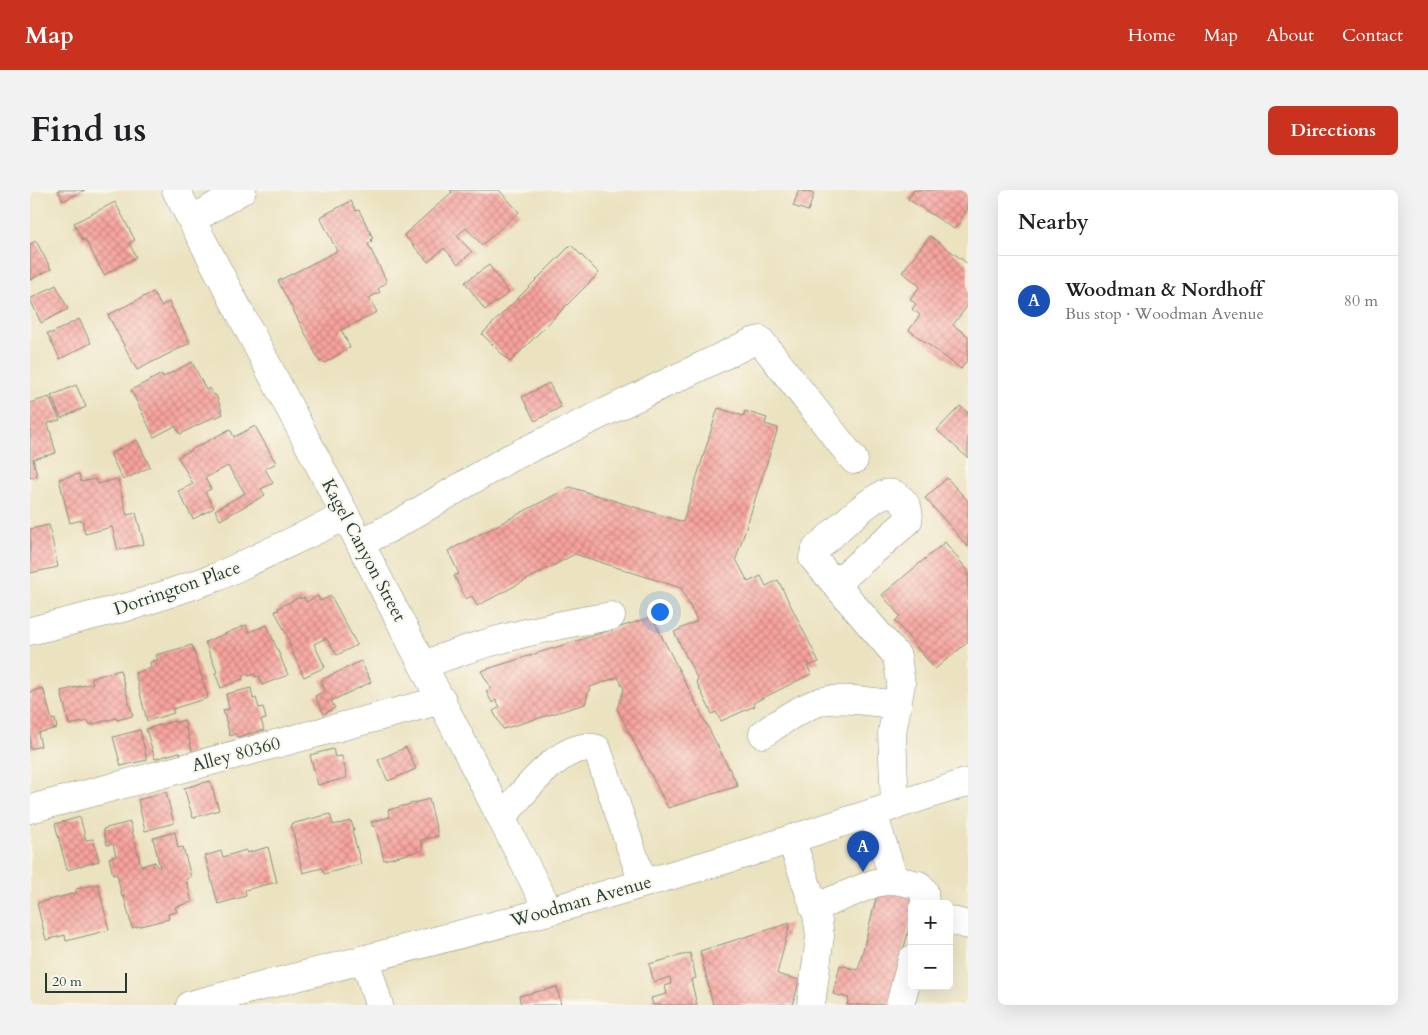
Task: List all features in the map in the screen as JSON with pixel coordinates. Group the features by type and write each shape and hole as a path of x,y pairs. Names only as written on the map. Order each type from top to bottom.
{"street":[{"name":"Kagel Canyon Street","path":"176,190 424,665 549,912"},
{"path":"192,220 242,190"},
{"path":"360,543 394,526 508,459 752,342 760,340 854,460"},
{"name":"Dorrington Place","path":"30,631 136,606 217,577 346,516"},
{"path":"837,585 897,656 900,684 892,733 884,809 894,880"},
{"path":"424,665 457,651 570,622 611,616"},
{"path":"763,734 792,714 826,700 854,699 897,705"},
{"name":"Alley 80360","path":"30,809 442,700"},
{"path":"502,818 535,778 565,754 590,746 597,748 643,883"},
{"name":"Woodman Avenue","path":"190,1005 549,912 748,853 968,782"},
{"path":"792,839 814,908 820,936 811,1005"},
{"path":"814,908 874,882 894,880 919,885 924,891 925,900"},
{"path":"953,921 968,925"},
{"path":"365,959 379,1005"},
{"path":"900,1005 908,974"}],"building":[{"path":"58,190 85,190 63,201"},
{"path":"450,190 499,190 519,212 482,245 466,228 457,236 472,252 458,264 444,248 428,262 404,235 452,192"},
{"path":"799,190 814,194 808,211 793,206"},
{"path":"914,190 962,190 968,194 968,208 954,229 908,199"},
{"path":"351,201 356,211 359,210 373,238 371,239 372,242 368,244 387,282 378,289 380,292 369,298 377,312 341,330 350,347 325,363 323,361 320,362 278,281 337,251 320,217"},
{"path":"115,202 135,240 129,243 136,257 104,275 85,239 83,241 74,223"},
{"path":"930,236 968,264 968,305 953,325 968,336 968,359 961,369 909,330 920,315 912,309 916,304 910,299 920,286 902,272"},
{"path":"36,241 51,269 30,280 30,244"},
{"path":"571,245 599,273 510,362 482,334"},
{"path":"489,265 509,293 485,310 465,282"},
{"path":"56,285 68,309 41,323 30,299"},
{"path":"153,292 161,306 169,302 190,343 137,370 108,315"},
{"path":"79,319 91,343 60,359 47,333 52,333"},
{"path":"192,362 206,390 210,388 214,395 216,395 223,414 180,434 175,426 154,437 131,390 162,374 163,377"},
{"path":"549,383 561,407 535,421 522,397"},
{"path":"76,385 86,407 61,418 51,396"},
{"path":"49,397 60,420 48,423 56,453 33,459 37,476 30,478 30,403"},
{"path":"960,406 968,413 968,458 937,430"},
{"path":"718,408 743,416 745,411 767,418 765,424 778,428 736,559 748,582 761,576 766,586 778,580 819,662 810,666 808,662 806,663 811,674 753,703 755,706 721,721 716,712 712,714 696,681 698,680 674,632 697,621 681,588 575,554 477,606 472,596 466,599 454,576 459,574 448,551 570,487 683,522"},
{"path":"255,426 276,463 265,469 273,483 261,489 265,495 220,520 215,510 245,493 228,466 205,478 211,489 205,492 214,508 193,519 178,491 193,484 178,457 230,429 234,437"},
{"path":"137,440 150,467 123,480 110,454"},
{"path":"79,474 81,482 95,479 97,484 118,479 127,515 136,513 144,544 118,550 112,527 85,534 82,520 70,523 59,479"},
{"path":"947,478 968,501 968,547 925,498"},
{"path":"49,525 58,567 30,573 30,529"},
{"path":"945,542 968,571 968,642 935,669 895,621 900,616 882,595"},
{"path":"318,596 320,601 331,596 357,645 337,655 326,638 314,644 325,667 304,677 275,611 300,597 300,599 304,597 306,602"},
{"path":"652,617 738,786 668,808 617,709 624,689 618,677 590,687 585,704 503,729 493,711 500,707 496,700 492,703 486,691 491,688 481,671"},
{"path":"246,625 249,632 267,625 288,675 262,685 259,676 255,677 255,674 249,676 248,674 242,676 243,679 221,688 205,642"},
{"path":"192,645 208,698 172,709 174,713 147,721 135,673 151,668 150,662 158,660 156,655"},
{"path":"361,661 371,682 331,701 335,708 324,714 315,696 325,691 321,680"},
{"path":"120,670 133,716 117,720 116,718 90,725 88,721 69,725 61,691 93,683 91,678"},
{"path":"43,688 52,720 55,719 57,728 38,733 41,746 30,749 30,692"},
{"path":"251,688 253,699 256,698 259,708 263,707 266,719 261,720 264,730 237,737 236,734 230,736 223,710 229,709 226,694"},
{"path":"184,720 193,754 183,756 179,752 155,759 146,729"},
{"path":"140,730 147,760 121,766 113,737"},
{"path":"406,747 416,769 388,781 378,760"},
{"path":"333,749 335,757 342,756 347,778 318,785 310,755"},
{"path":"210,781 219,810 193,818 184,788"},
{"path":"166,792 174,823 145,831 138,800"},
{"path":"429,799 438,836 421,840 423,850 384,860 375,826 373,827 371,822 390,817 388,810"},
{"path":"330,814 333,825 351,821 361,864 324,874 322,868 303,873 291,824"},
{"path":"80,817 86,840 93,839 99,861 67,870 55,824"},
{"path":"130,822 141,866 155,862 157,867 160,867 153,838 175,832 178,848 183,847 191,877 186,879 192,902 175,907 177,912 168,914 169,919 132,928 117,874 113,875 109,858 116,856 113,844 107,845 103,829"},
{"path":"268,847 277,882 245,890 246,896 218,904 205,856 221,851 223,857 246,850 247,853"},
{"path":"98,884 109,930 66,941 65,935 46,940 37,903 76,893 76,889"},
{"path":"879,887 917,897 915,900 908,900 908,932 889,1005 847,1005 849,998 833,994 840,965 858,970"},
{"path":"790,923 777,974 799,980 793,1005 713,1005 700,951"},
{"path":"690,953 696,978 691,980 697,1005 653,1005 651,998 667,994 665,986 671,984 670,977 654,982 649,964"},
{"path":"557,987 561,1005 521,1005 519,996"}],"place":[{"name":"Woodman & Nordhoff","path":"863,872"}]}
